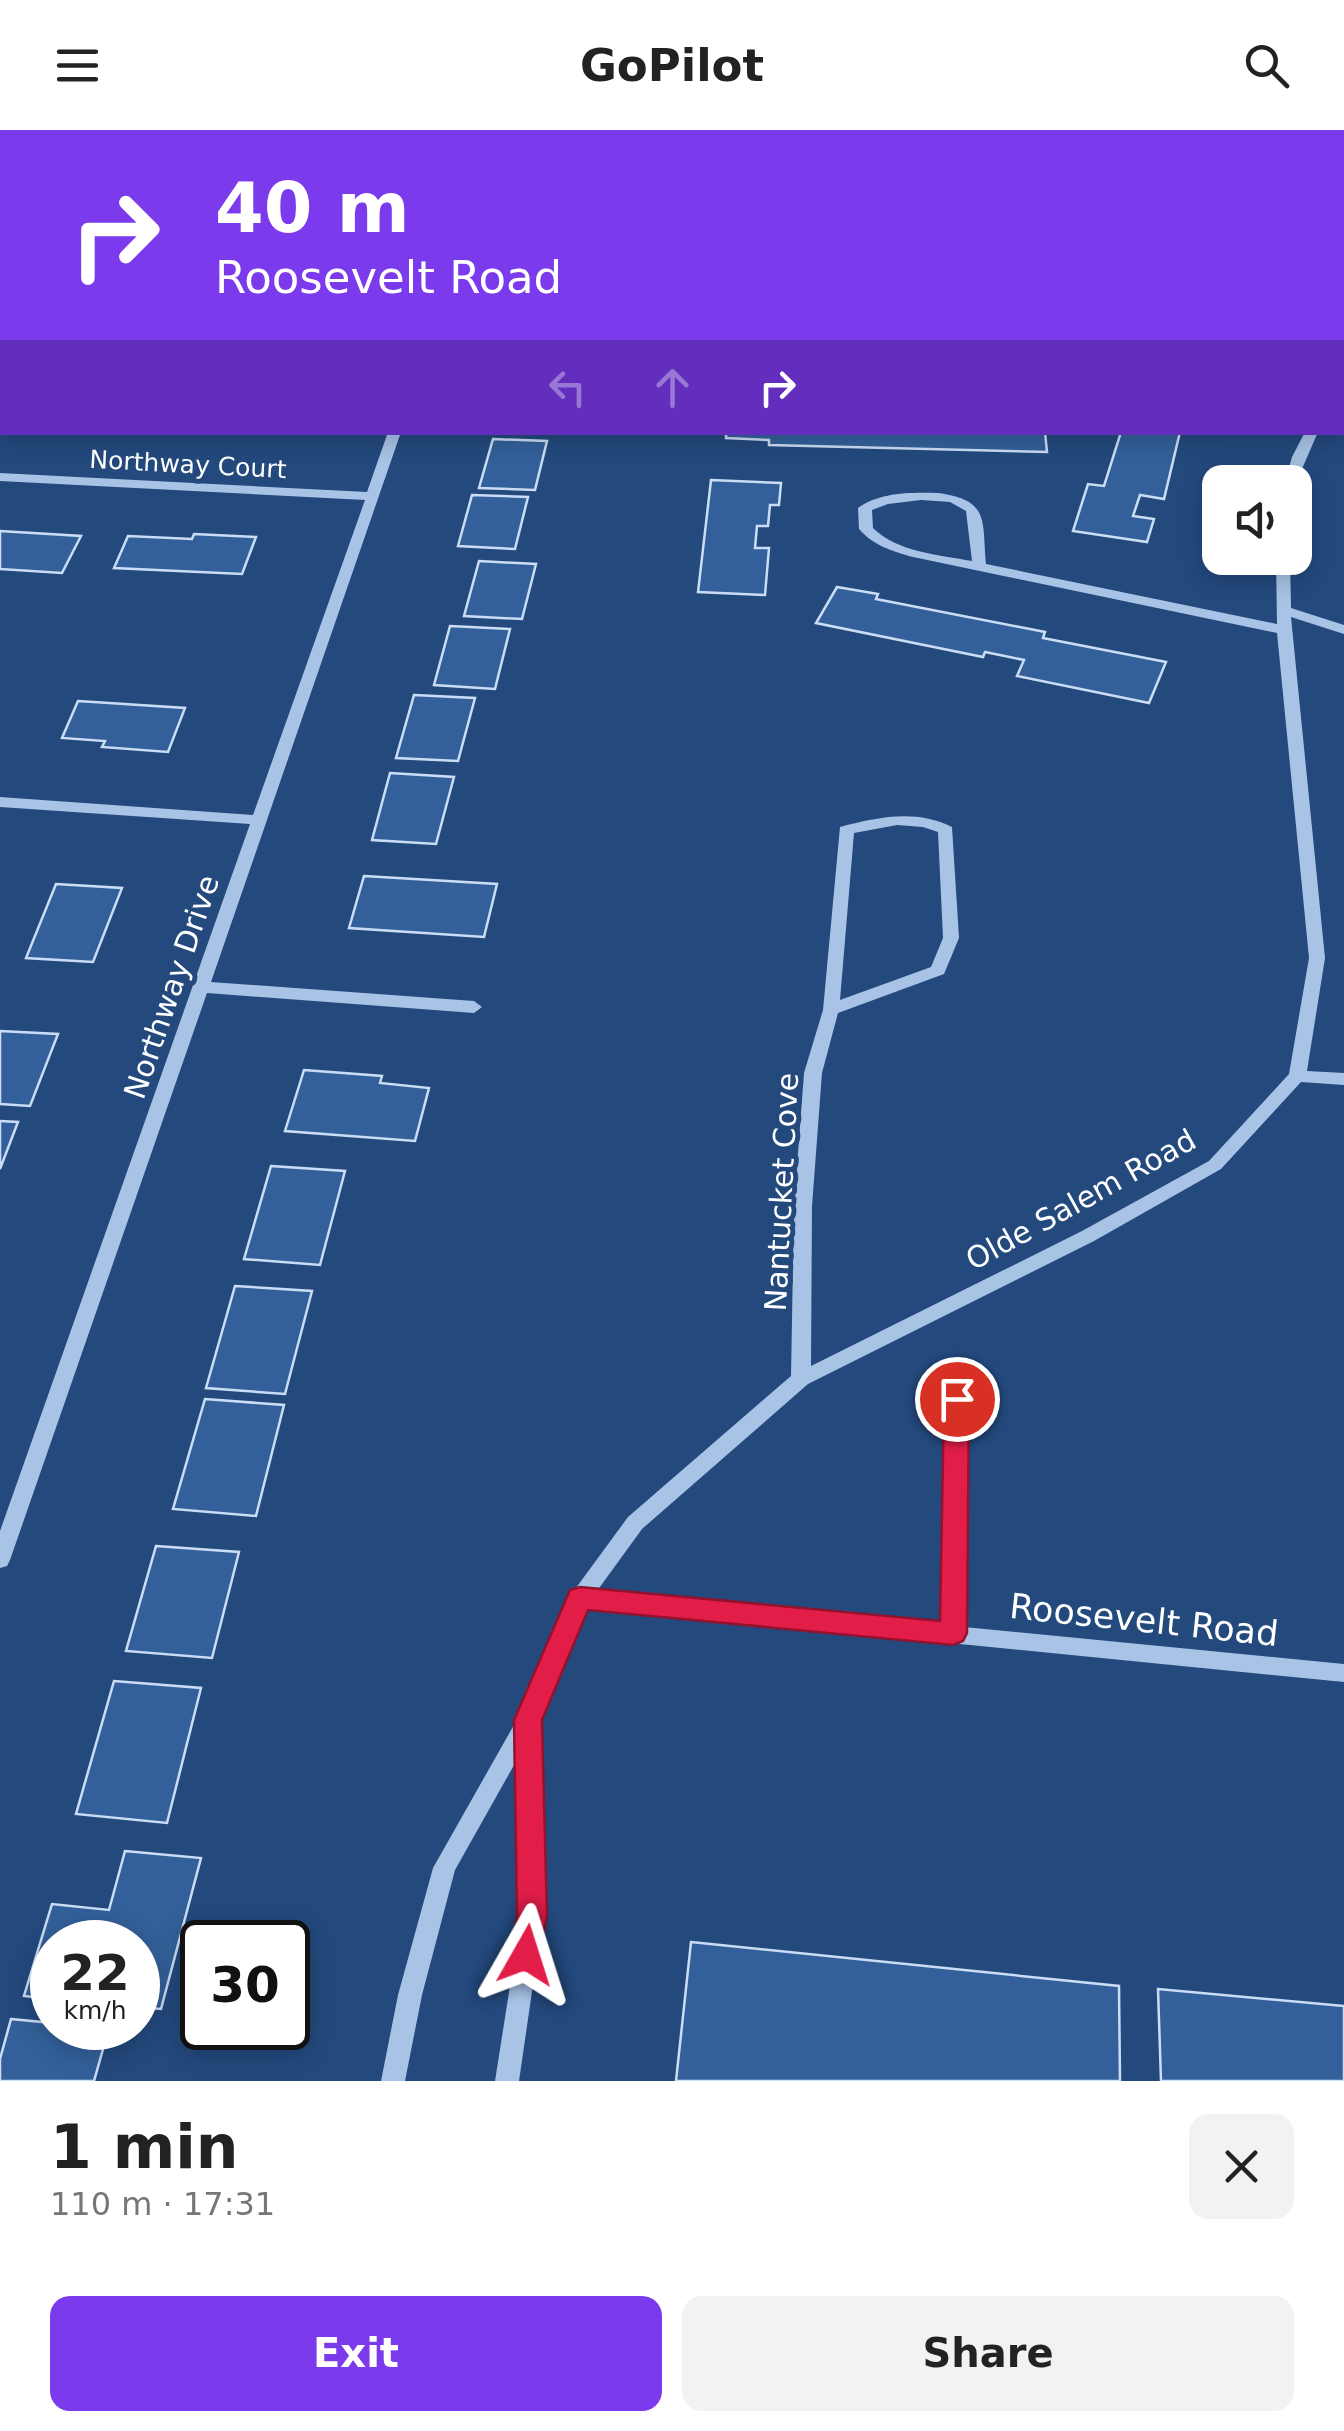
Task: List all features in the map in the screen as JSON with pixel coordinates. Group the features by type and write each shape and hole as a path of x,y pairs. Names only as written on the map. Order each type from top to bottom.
{"street":[{"name":"Northway Drive","path":"0,1560 394,435"},
{"path":"1296,465 1310,435"},
{"name":"Northway Court","path":"0,476 374,496"},
{"path":"979,567 973,511 966,504 911,496 874,501 865,508 866,529 881,543 979,567 1284,630"},
{"path":"1284,575 1284,630 1316,958 1297,1076 1344,1079"},
{"path":"1283,610 1344,630"},
{"path":"0,802 260,820"},
{"name":"Nantucket Cove","path":"801,1380 803,1206 813,1072 832,1010 846,830 875,822 936,824 946,830 950,938 938,970 832,1010"},
{"path":"200,987 474,1008"},
{"name":"Olde Salem Road","path":"393,2081 410,1995 444,1868 528,1720 580,1598 635,1524 801,1380 1088,1236 1215,1165 1297,1076"},
{"path":"953,1633 957,1399"},
{"name":"Roosevelt Road","path":"580,1598 1344,1673"},
{"name":"Olde Salem Road","path":"507,2081 532,1916 528,1720"}],"building":[{"path":"1045,435 1047,452 769,445 769,440 726,438"},
{"path":"1120,435 1179,435 1164,499 1140,495 1133,516 1154,519 1147,542 1073,531 1088,484 1104,486"},
{"path":"493,439 547,441 535,490 479,488"},
{"path":"711,480 781,483 779,505 770,505 768,526 757,526 755,548 769,548 765,595 698,592"},
{"path":"472,495 528,497 515,549 458,546"},
{"path":"0,531 81,536 62,573 0,569"},
{"path":"194,534 256,537 242,574 114,568 128,536 192,539"},
{"path":"479,561 536,564 522,619 464,616"},
{"path":"837,587 878,594 876,599 1045,632 1043,638 1166,662 1149,703 1017,676 1024,660 985,652 983,657 816,623"},
{"path":"450,626 510,629 495,689 434,685"},
{"path":"414,695 475,698 458,761 396,758"},
{"path":"78,701 185,708 168,752 102,747 105,741 62,738"},
{"path":"390,773 454,777 436,844 372,840"},
{"path":"364,876 497,884 484,937 349,928"},
{"path":"56,884 122,888 93,962 26,958"},
{"path":"0,1031 58,1034 30,1106 0,1104"},
{"path":"304,1070 382,1076 380,1083 429,1088 415,1141 285,1131"},
{"path":"0,1121 18,1122 0,1169"},
{"path":"271,1166 345,1171 320,1265 244,1259"},
{"path":"235,1286 312,1291 285,1394 206,1388"},
{"path":"205,1399 284,1405 256,1516 173,1509"},
{"path":"156,1546 239,1552 212,1658 126,1651"},
{"path":"114,1681 201,1688 167,1823 76,1814"},
{"path":"125,1851 201,1858 185,1920 180,1920 180,1937 161,2009 160,1920 47,1920 52,1904 109,1910"},
{"path":"691,1942 1119,1986 1120,2081 676,2081"},
{"path":"1158,1989 1344,2006 1344,2081 1161,2081"},
{"path":"11,2019 30,2021 30,2050 103,2050 94,2081 0,2081 0,2059"}],"route":[{"path":"526,1955 532,1916 528,1720 580,1598 953,1633 957,1399"}]}
